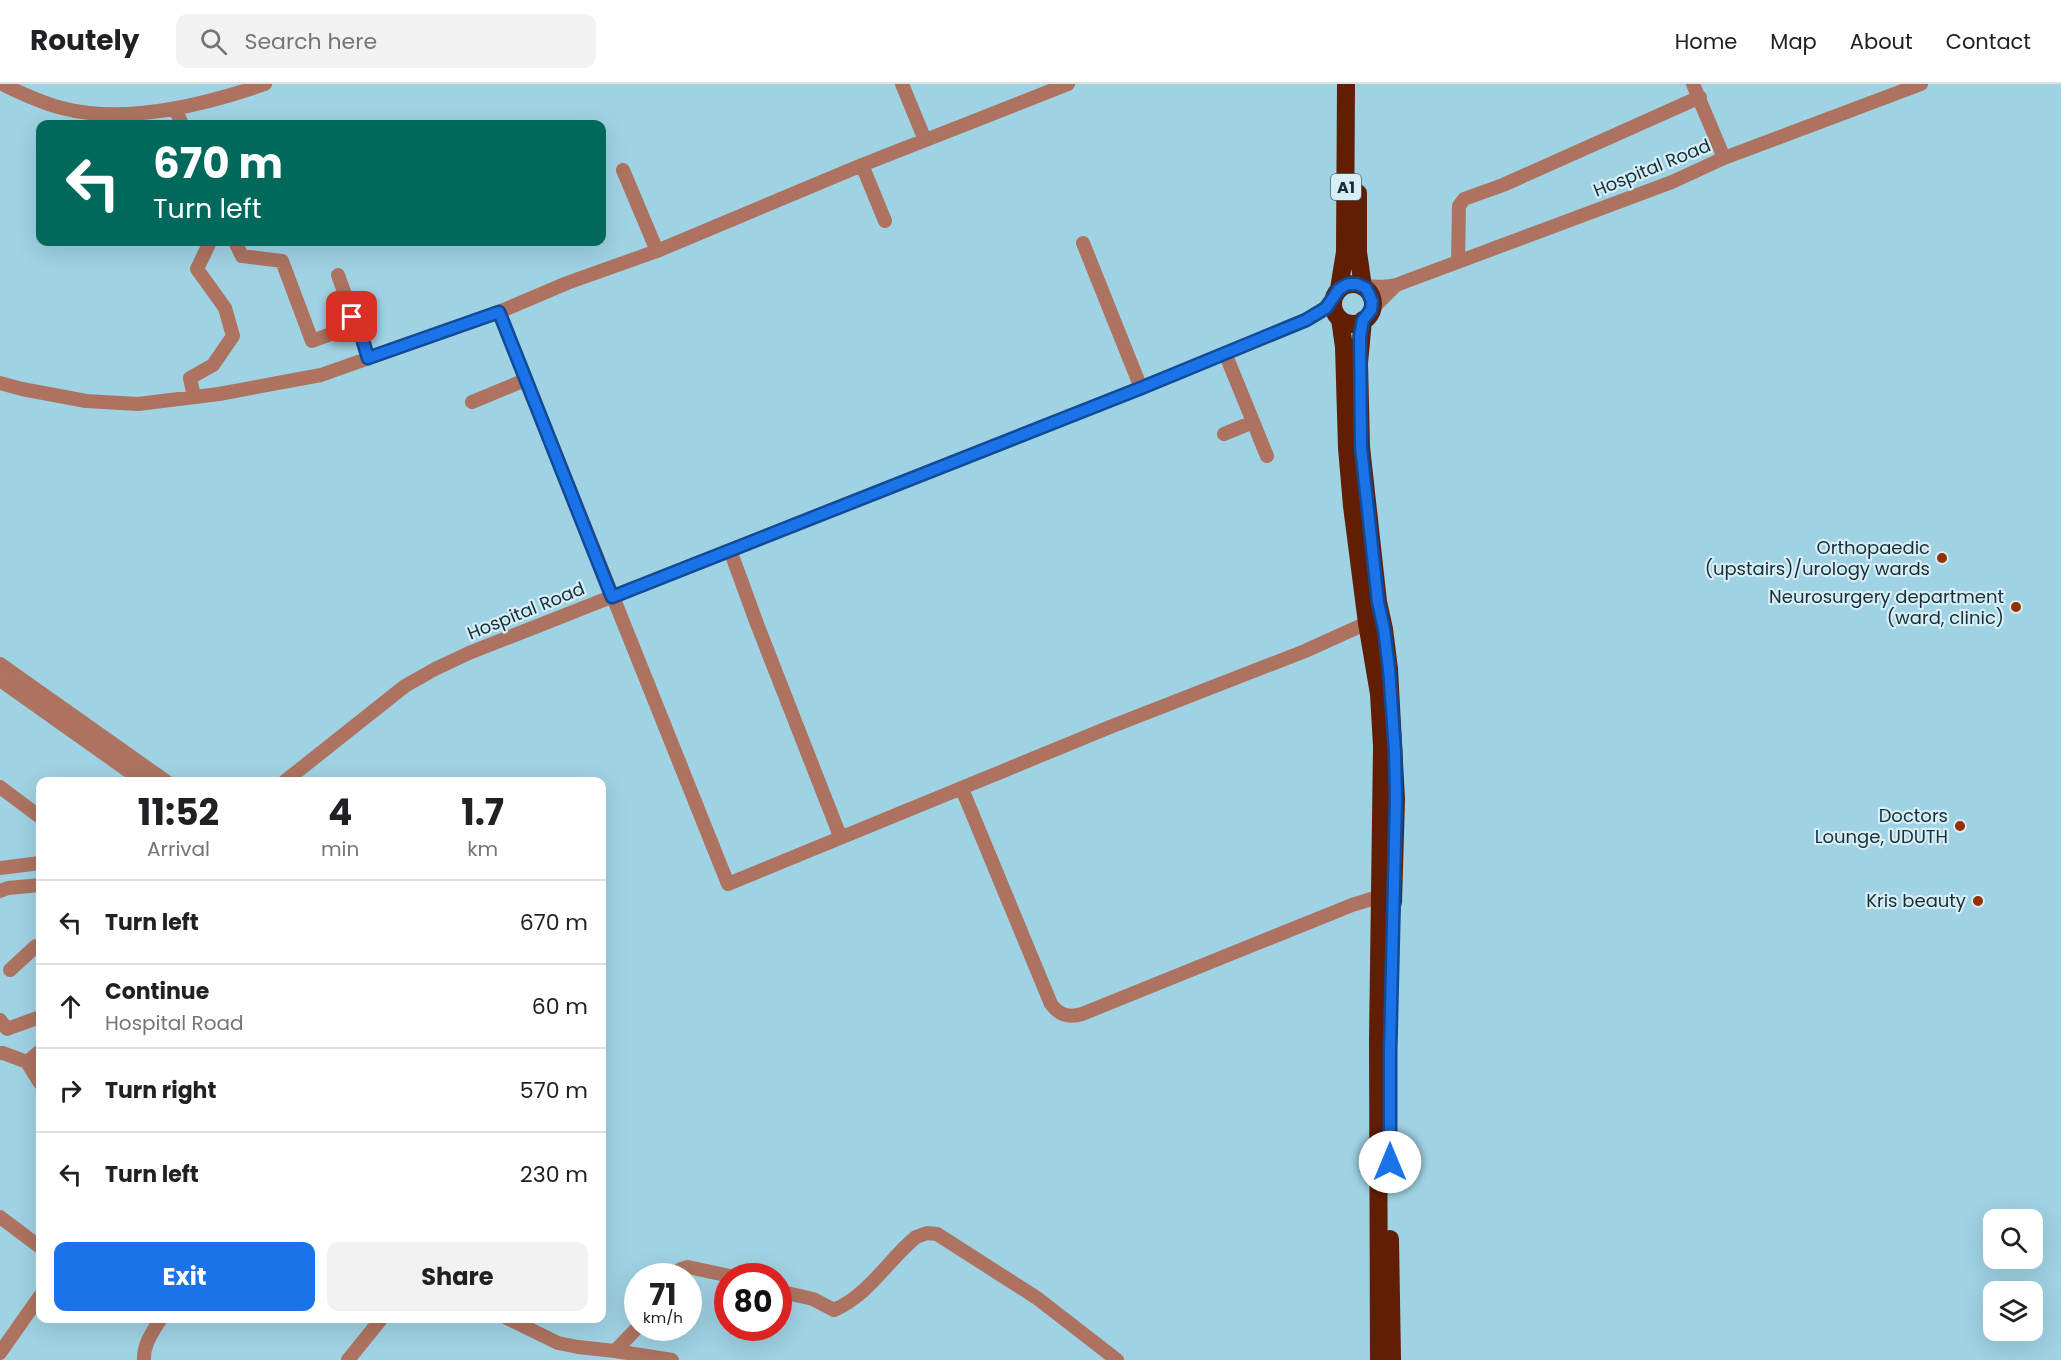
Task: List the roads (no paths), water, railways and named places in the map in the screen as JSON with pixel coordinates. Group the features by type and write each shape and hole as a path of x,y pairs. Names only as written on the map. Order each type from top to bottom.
{"highway":[{"name":"A1","path":"1336,293 1345,252 1347,84"},
{"name":"A1","path":"1358,84 1359,265 1366,286"},
{"path":"1378,1360 1378,1041 1382,746 1380,704 1366,623 1347,448 1345,357 1339,318 1333,306 1336,293 1352,284 1366,286 1371,296 1359,360 1361,447 1378,602 1389,669 1396,787 1390,1052 1392,1360"},
{"path":"1339,318 1353,324 1367,315"}],"street":[{"path":"2,84 62,109 112,113 175,110 266,84"},
{"path":"902,84 925,140"},
{"path":"0,384 57,397 138,404 248,389 321,375 499,312 567,283 657,250 861,165 1068,84"},
{"path":"1693,84 1724,158"},
{"name":"Hospital Road","path":"1396,285 1671,182 1724,158 1921,84"},
{"path":"1458,261 1459,206 1464,199 1503,185 1700,97"},
{"path":"175,110 180,120"},
{"path":"861,165 885,220"},
{"path":"623,170 657,250"},
{"path":"1083,243 1141,388"},
{"path":"194,397 190,378 213,365 233,336 225,308 196,269 208,246"},
{"path":"238,246 242,256 282,261 312,340 358,324"},
{"path":"338,275 352,317 358,324 368,358"},
{"path":"1366,286 1382,288 1396,285"},
{"path":"1367,315 1396,285"},
{"path":"1306,320 1326,308 1336,293"},
{"path":"499,312 728,884 840,836 1305,651 1366,623"},
{"path":"1306,320 1339,318"},
{"name":"Hospital Road","path":"290,777 405,686 469,653 1141,388 1306,320"},
{"path":"1225,353 1267,456"},
{"path":"472,402 525,380"},
{"path":"1224,434 1253,422"},
{"path":"730,550 840,836"},
{"path":"0,664 6,678 137,777"},
{"path":"6,678 159,777"},
{"path":"0,787 36,814"},
{"path":"962,789 1051,1004 1059,1012 1068,1016 1082,1014 1352,905 1381,896"},
{"path":"0,868 36,864"},
{"path":"0,891 36,885"},
{"path":"10,970 36,944"},
{"path":"0,1020 7,1029 36,1018"},
{"path":"0,1053 27,1062 36,1077"},
{"path":"27,1062 36,1054"},
{"path":"0,1217 36,1244"},
{"path":"792,1294 813,1299 834,1310 844,1306 864,1292 916,1237 927,1233 937,1234 1037,1298 1117,1360"},
{"path":"0,1353 36,1302"},
{"path":"144,1360 148,1340 158,1323"},
{"path":"348,1360 378,1323"},
{"path":"517,1323 558,1343 672,1360"},
{"path":"615,1351 625,1341"}],"place":[{"name":"Orthopaedic (upstairs)/urology wards","path":"1942,558"},
{"name":"Neurosurgery department (ward, clinic)","path":"2016,607"},
{"name":"Doctors Lounge, UDUTH","path":"1960,826"},
{"name":"Kris beauty","path":"1978,901"}]}
